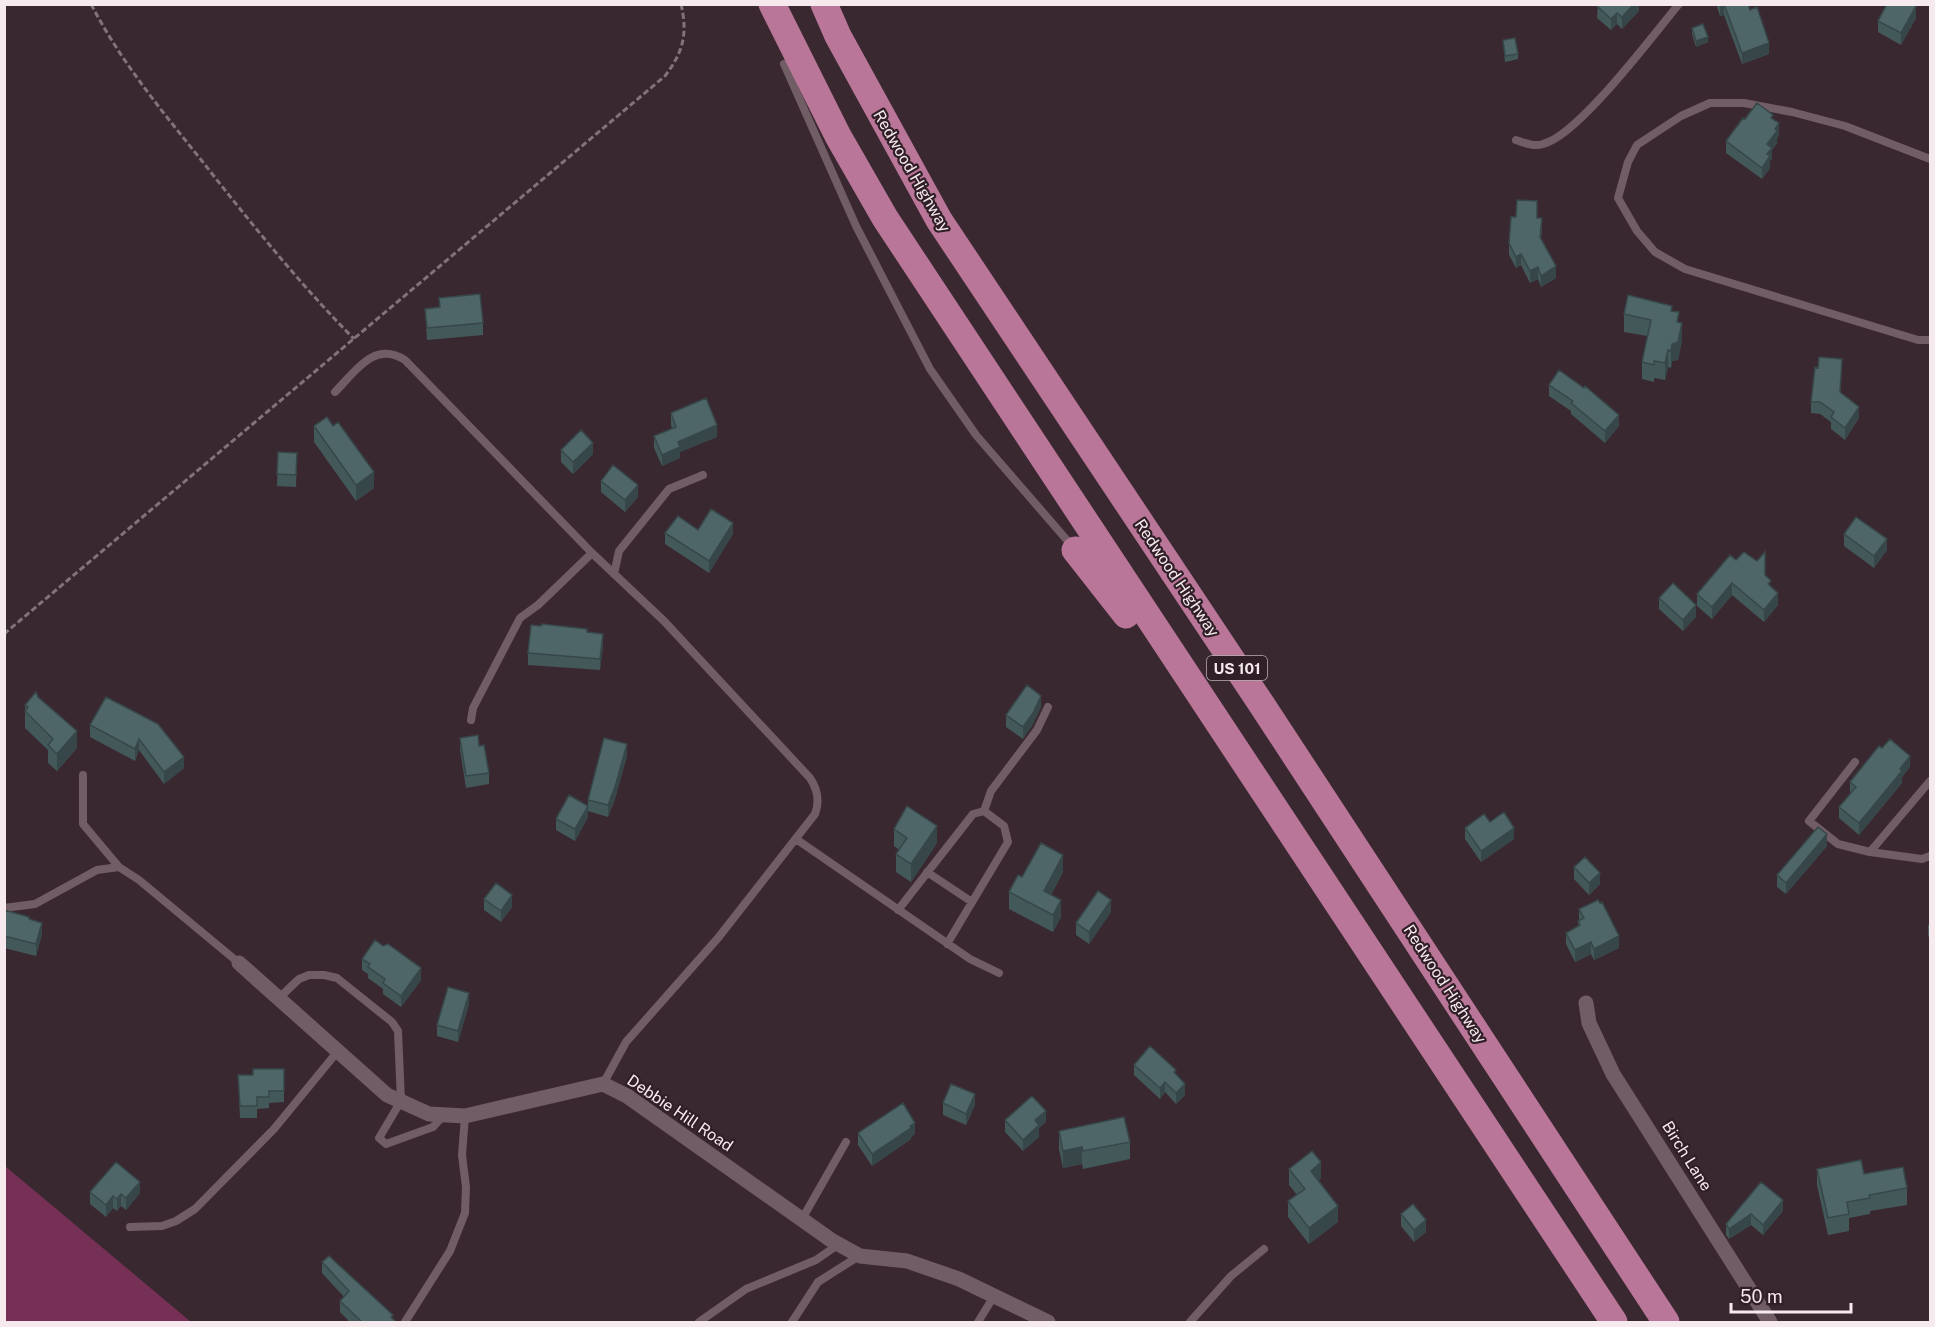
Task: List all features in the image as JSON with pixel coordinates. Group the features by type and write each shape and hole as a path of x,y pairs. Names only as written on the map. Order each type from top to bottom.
{"highway":[{"path":"766,4 784,64"},
{"name":"US 101","path":"772,4 838,136 885,218 1614,1323"},
{"name":"Redwood Highway","path":"824,4 838,36 939,220 1269,715 1666,1323"},
{"path":"1075,549 1286,826"}],"street":[{"name":"Debbie Hill Road","path":"239,963 387,1095 429,1114 465,1116 603,1084 627,1096 802,1219 860,1256 907,1261 959,1279 1048,1323"},
{"name":"Birch Lane","path":"1586,1003 1589,1023 1613,1074 1770,1323"}],"lane":[{"path":"1516,140 1529,145 1543,144 1558,137 1575,124 1678,4"},
{"path":"784,64 856,226 930,369 976,435 1075,549"},
{"path":"1930,159 1845,126 1792,112 1744,103 1710,103 1681,116 1637,145 1628,162 1618,198 1637,231 1655,252 1684,269 1918,340 1930,340"},
{"path":"335,392 372,356 387,352 396,354 419,373 592,553 664,621 816,787 818,806 815,814 717,938 626,1042 603,1084"},
{"path":"614,574 619,551 669,489 703,475"},
{"path":"471,720 472,708 520,618 538,605 592,553"},
{"path":"984,811 991,791 1037,730 1048,707"},
{"path":"1855,762 1809,821 1838,844 1870,852 1922,859 1930,856"},
{"path":"83,775 83,824 119,867 139,880 239,963"},
{"path":"1870,852 1930,782"},
{"path":"898,910 973,814 984,811"},
{"path":"947,944 1008,842 1004,826 984,811"},
{"path":"796,839 947,944 970,959 999,973"},
{"path":"4,908 35,904 97,870 119,867"},
{"path":"927,872 972,902"},
{"path":"279,998 299,979 309,975 324,975 337,978 392,1022 398,1031 401,1101 379,1138 386,1144 433,1127 444,1115"},
{"path":"130,1227 162,1226 176,1221 195,1209 274,1129 338,1051"},
{"path":"405,1323 450,1251 465,1213 466,1187 462,1155 465,1116"},
{"path":"802,1219 846,1142"},
{"path":"699,1323 746,1289 816,1260 839,1244"},
{"path":"1191,1323 1231,1276 1264,1249"},
{"path":"792,1323 818,1282 860,1256"},
{"path":"978,1323 994,1296"}],"path":[{"path":"91,4 107,36 142,87 287,266 354,339"},
{"path":"4,634 664,76 676,60 684,38 681,4"}],"shaded area":[{"path":"5,1166 191,1322 5,1322"}],"building":[{"path":"1599,4 1634,4 1622,17 1617,13 1611,19 1597,6"},
{"path":"1724,4 1748,4 1750,10 1757,7 1769,43 1742,53"},
{"path":"1887,4 1916,6 1901,33 1878,21"},
{"path":"1703,24 1708,37 1696,41 1692,28"},
{"path":"1515,38 1518,54 1505,56 1503,40"},
{"path":"1757,103 1773,115 1771,118 1779,123 1775,129 1777,131 1767,144 1772,148 1762,168 1726,141"},
{"path":"1517,200 1537,201 1537,218 1542,218 1540,237 1556,266 1541,276 1538,267 1530,271 1521,254 1516,257 1509,243 1511,217 1516,217"},
{"path":"480,294 483,323 427,328 425,309 440,307 439,298"},
{"path":"1628,295 1672,306 1671,311 1679,312 1677,322 1682,323 1678,342 1672,344 1671,351 1668,350 1665,363 1654,361 1654,365 1642,362 1651,320 1624,314"},
{"path":"1819,357 1842,359 1840,392 1859,407 1845,428 1831,417 1834,412 1820,402 1811,402 1815,367 1818,368"},
{"path":"1559,370 1584,388 1585,386 1619,415 1605,431 1571,403 1573,401 1549,385"},
{"path":"706,398 717,425 678,442 680,447 662,455 654,436 676,427 671,413"},
{"path":"327,417 333,426 338,422 374,472 356,485 314,426"},
{"path":"581,430 593,443 573,462 561,450"},
{"path":"278,452 297,453 296,475 277,474"},
{"path":"613,465 638,485 625,500 601,481"},
{"path":"711,509 733,523 709,561 665,533 678,516 698,530"},
{"path":"1856,517 1887,539 1874,556 1844,534"},
{"path":"1744,552 1757,561 1765,552 1765,575 1771,581 1768,584 1778,593 1764,610 1732,583 1712,607 1697,594 1730,555 1736,560"},
{"path":"1673,583 1696,605 1683,620 1659,598"},
{"path":"542,624 587,629 587,632 603,634 600,659 528,653 531,625 541,626"},
{"path":"1027,685 1041,696 1023,727 1006,715"},
{"path":"36,692 38,697 77,731 57,754 48,745 53,739 25,711 28,707 25,705"},
{"path":"106,697 158,724 184,757 164,772 139,739 135,749 90,725"},
{"path":"478,735 479,746 484,745 489,773 466,776 460,738"},
{"path":"604,738 627,744 608,805 588,800"},
{"path":"1890,739 1910,756 1900,769 1902,771 1859,823 1839,807 1856,787 1850,782 1879,746 1882,748"},
{"path":"569,795 588,806 575,829 556,819"},
{"path":"907,806 937,826 911,864 896,854 907,838 894,829"},
{"path":"1504,812 1514,828 1481,851 1465,828 1484,814 1490,822"},
{"path":"1818,827 1827,834 1786,883 1777,875"},
{"path":"1041,843 1063,855 1044,891 1061,900 1053,915 1009,892 1018,875 1022,877"},
{"path":"1585,857 1600,873 1589,883 1574,867"},
{"path":"496,883 512,895 501,911 484,899"},
{"path":"1098,891 1111,900 1089,932 1076,923"},
{"path":"1598,900 1602,902 1619,936 1594,949 1591,942 1575,950 1566,933 1580,925 1578,921 1584,918 1579,909"},
{"path":"4,910 42,923 36,944 4,936"},
{"path":"375,940 383,946 388,944 421,968 401,996 383,983 385,979 368,967 370,964 362,959"},
{"path":"448,987 469,993 458,1031 437,1025"},
{"path":"1150,1046 1176,1070 1174,1072 1185,1084 1176,1093 1165,1082 1160,1088 1134,1065"},
{"path":"253,1069 284,1069 284,1091 269,1091 269,1097 257,1097 257,1106 240,1106 238,1075 253,1075"},
{"path":"951,1084 975,1094 966,1114 943,1103"},
{"path":"1032,1096 1046,1111 1035,1120 1039,1125 1023,1140 1005,1120"},
{"path":"903,1103 915,1123 872,1154 858,1133"},
{"path":"1124,1117 1130,1142 1083,1151 1082,1147 1063,1151 1059,1131"},
{"path":"1312,1151 1321,1162 1311,1171 1338,1206 1309,1228 1288,1201 1305,1189 1289,1169"},
{"path":"1861,1160 1864,1174 1903,1167 1907,1188 1869,1195 1870,1198 1847,1202 1849,1214 1828,1218 1817,1169"},
{"path":"116,1162 140,1182 126,1198 121,1194 117,1199 113,1196 106,1205 90,1192"},
{"path":"1761,1182 1783,1200 1763,1225 1751,1214 1729,1229 1726,1224"},
{"path":"1413,1204 1426,1220 1414,1230 1401,1214"},
{"path":"329,1256 393,1315 391,1317 397,1323 363,1323 340,1301 349,1291 322,1262"}]}
